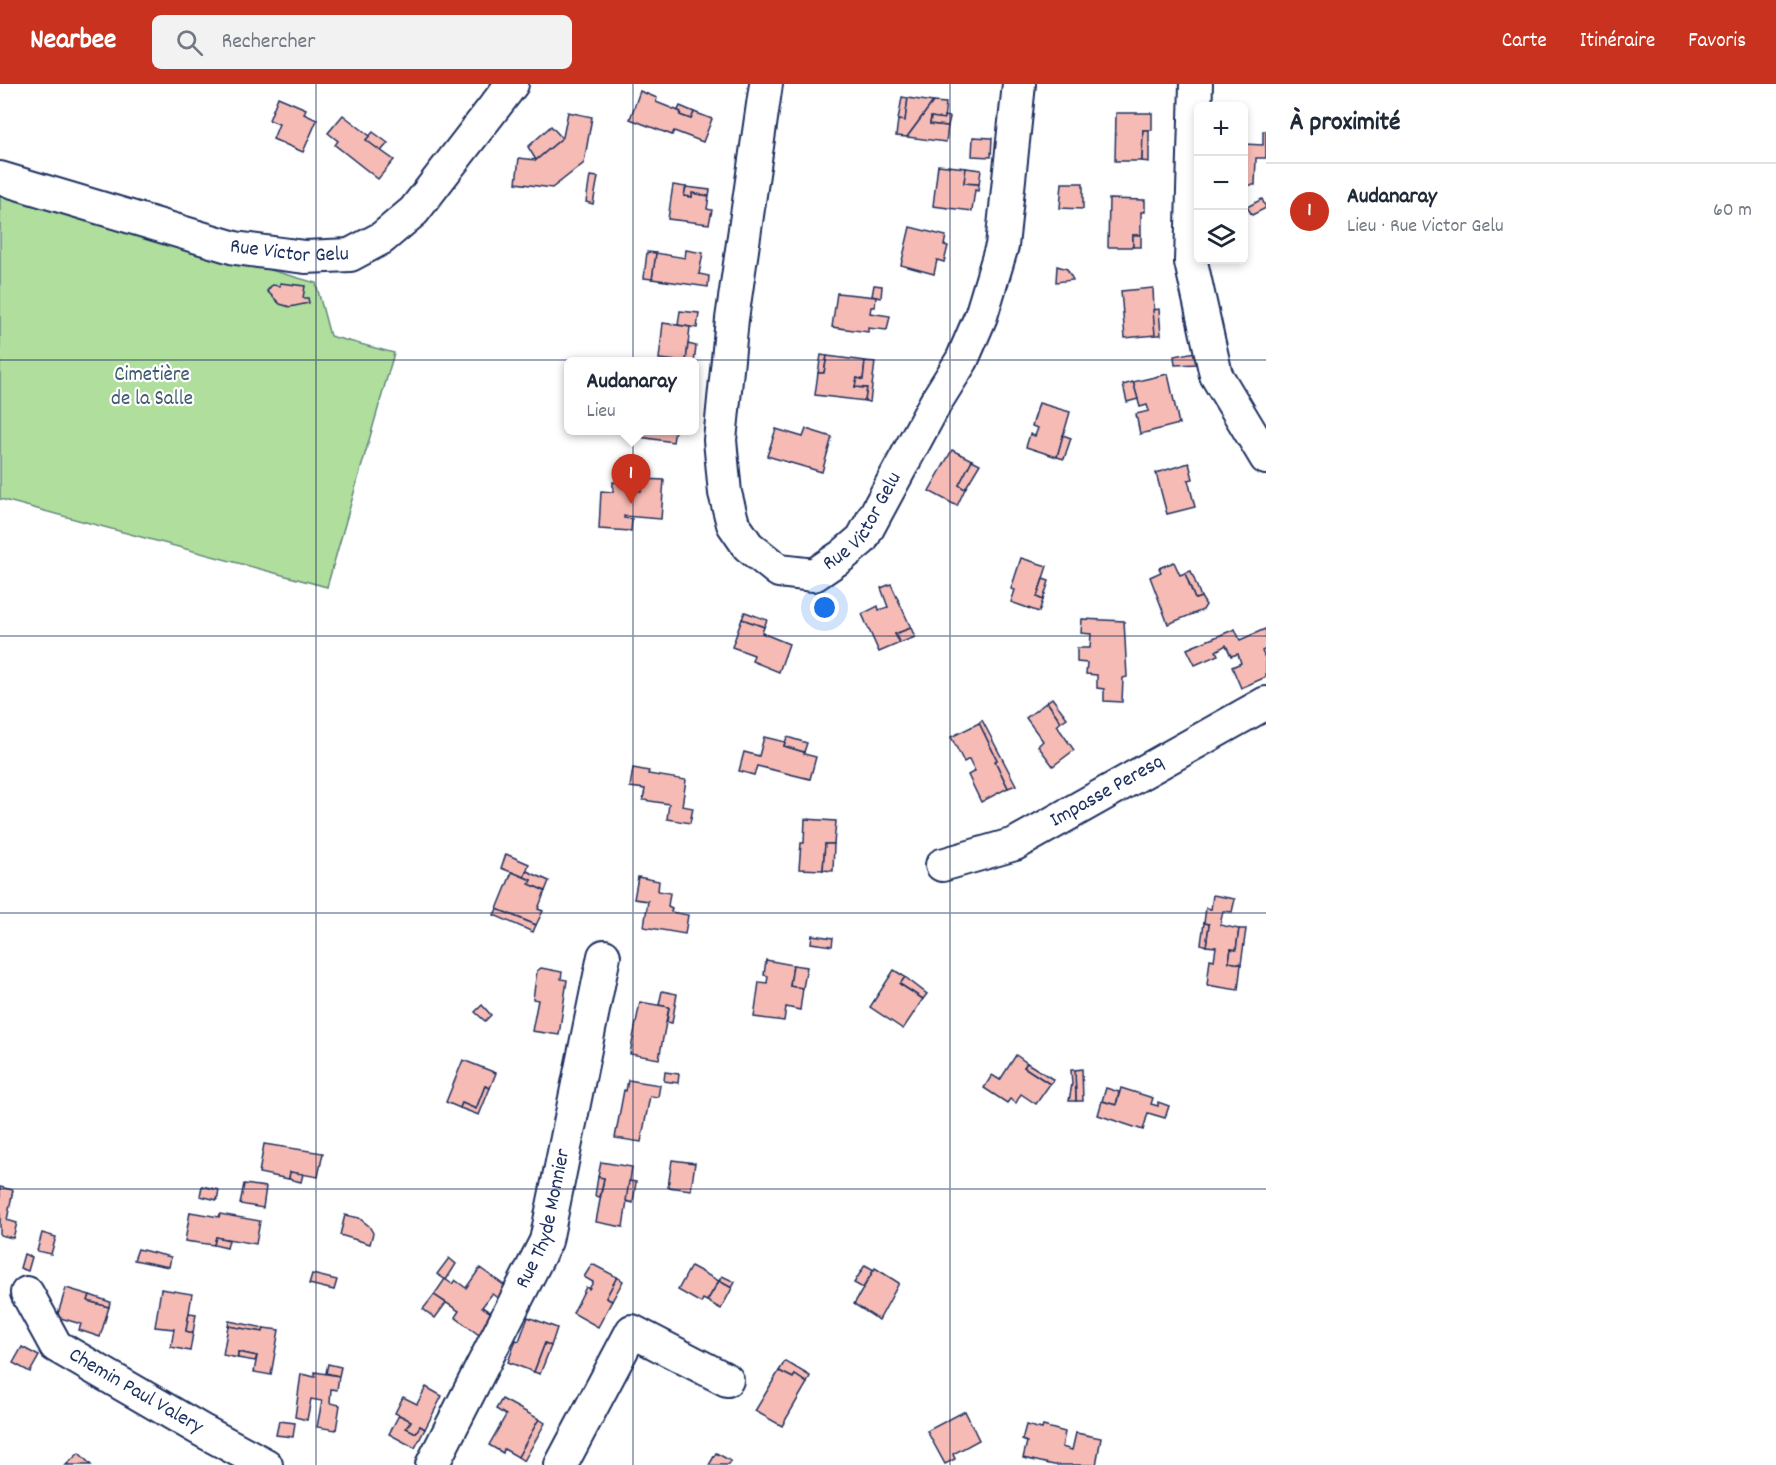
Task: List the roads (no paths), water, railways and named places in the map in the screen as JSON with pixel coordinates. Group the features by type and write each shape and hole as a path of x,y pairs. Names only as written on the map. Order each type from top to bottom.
{"street":[{"name":"Rue Victor Gelu","path":"0,178 235,248 305,257 350,255 382,238 414,211 512,84"},
{"name":"Rue Victor Gelu","path":"766,84 732,319 720,440 725,494 734,524 748,546 779,571 814,575 862,539 937,400 962,360 981,316 1002,246 1019,84"},
{"path":"1196,84 1191,262 1216,375 1266,458"},
{"name":"Impasse Peresq","path":"942,865 1016,844 1266,703"},
{"name":"Rue Thyde Monnier","path":"432,1465 546,1241 604,956"},
{"name":"Chemin Paul Valery","path":"27,1293 57,1346 266,1465"},
{"path":"561,1465 632,1331 727,1380"}],"place":[{"name":"Audanaray","path":"631,504"}],"park label":[{"name":"Cimetière de la Salle","path":"152,388"}]}
